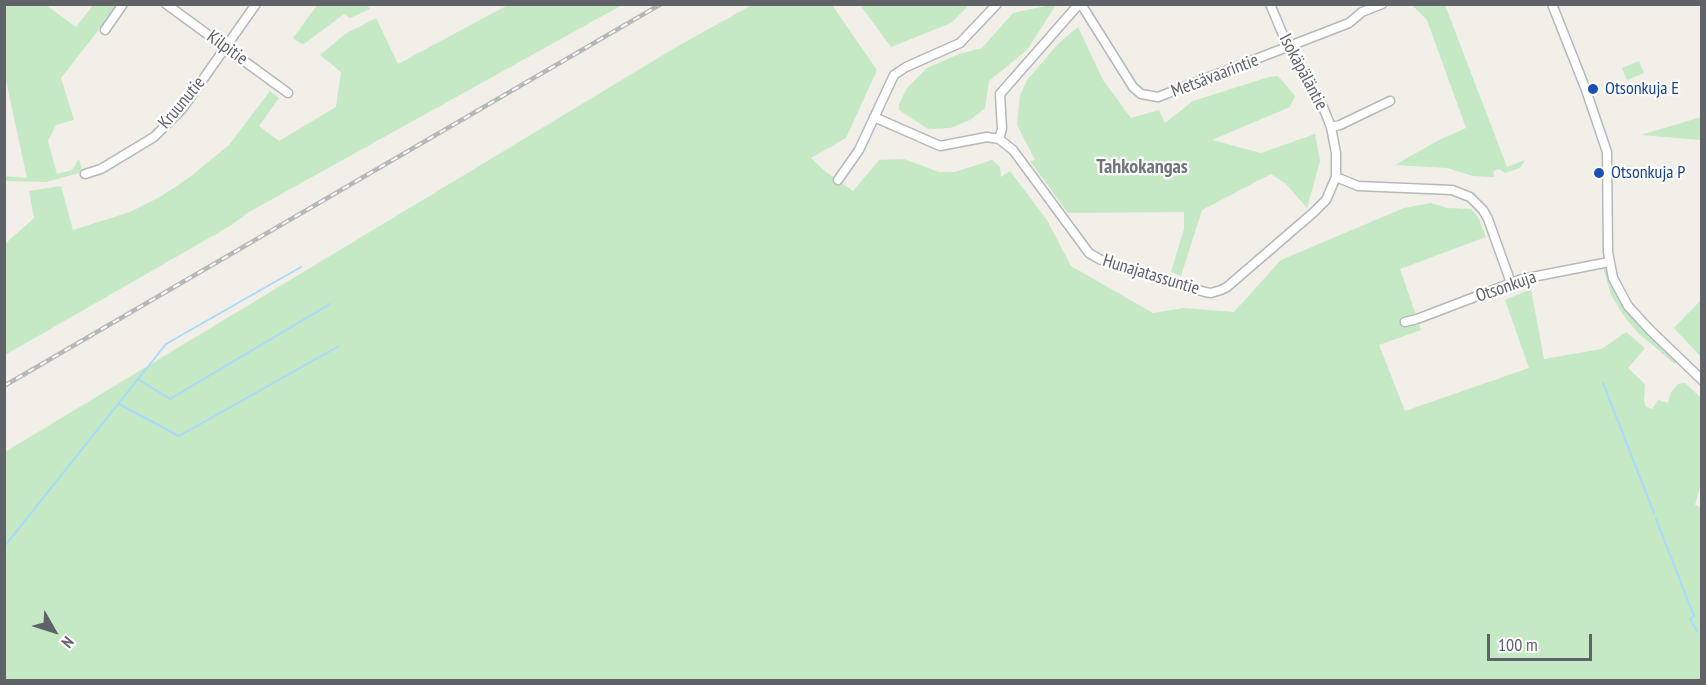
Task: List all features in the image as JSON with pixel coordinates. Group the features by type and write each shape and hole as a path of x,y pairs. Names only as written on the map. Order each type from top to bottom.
{"street":[{"path":"105,30 123,4"},
{"name":"Kilpitie","path":"166,4 288,93"},
{"name":"Kruunutie","path":"85,174 101,168 154,137 182,109 256,4"},
{"path":"838,180 859,150 890,80 899,70 960,43 997,4"},
{"path":"874,117 940,146 987,137 999,139 1002,129 1000,94 1080,4"},
{"name":"Metsävaarintie","path":"1080,4 1132,87 1147,96 1162,96 1288,47 1349,23 1362,12 1382,4"},
{"name":"Isokäpäläntie","path":"1270,4 1288,47 1323,107 1331,127 1336,153 1336,177"},
{"path":"1552,4 1586,90 1607,152 1609,262 1613,278 1628,306 1701,380"},
{"path":"1331,127 1390,101"},
{"name":"Hunajatassuntie","path":"999,139 1012,150 1089,253 1101,260 1211,293 1227,287 1314,212 1326,200 1336,177"},
{"path":"1336,177 1358,186 1452,190 1470,197 1483,210 1488,219 1511,284"},
{"name":"Otsonkuja","path":"1406,322 1538,275 1609,262"}],"green space":[{"path":"318,4 367,5 370,9 350,18 344,14 304,44 300,43 293,38"},
{"path":"1417,4 1445,5 1507,167 1525,160 1520,168 1505,173 1499,169 1496,170 1493,172 1494,177 1473,176 1447,168 1395,165 1439,140 1466,128 1427,20 1413,6"},
{"path":"5,5 46,5 76,27 93,5 118,5 61,78 74,120 56,125 48,141 57,174 72,170 79,159 82,170 79,173 46,182 5,181 4,176 27,178 5,76"},
{"path":"508,5 622,5 249,212 230,226 5,355 5,244 34,218 29,191 61,186 73,230 130,212 160,197 190,177 229,145 270,91 279,98 259,126 279,141 336,107 341,72 320,55 345,34 376,18 398,64"},
{"path":"752,5 832,5 877,70 846,138 811,158 826,172 853,191 879,160 904,159 939,172 955,172 992,160 1000,167 1001,177 1010,171 1047,220 1071,266 1153,313 1183,308 1234,312 1281,260 1404,208 1431,203 1448,208 1471,209 1478,217 1486,237 1400,269 1421,330 1379,345 1405,411 1529,368 1505,300 1531,289 1544,359 1602,349 1626,332 1645,348 1628,368 1645,384 1646,407 1652,409 1658,400 1668,403 1671,392 1678,384 1685,383 1701,398 1701,483 1695,505 1702,508 1701,680 5,680 5,452 678,46"},
{"path":"860,5 969,5 951,23 891,47"},
{"path":"1056,5 1027,50 989,81 985,108 970,120 950,128 928,129 899,110 899,104 907,88 927,68 959,54 982,48 1013,13"},
{"path":"1078,27 1103,80 1131,118 1159,110 1165,123 1193,101 1278,76 1295,96 1290,107 1212,140 1261,153 1315,134 1320,161 1307,208 1286,184 1271,174 1202,210 1181,276 1171,272 1184,229 1184,212 1068,213 1030,161 1035,160 1017,125 1020,96 1027,80 1059,43"},
{"path":"1639,61 1644,73 1627,80 1622,68"},
{"path":"1701,117 1701,140 1641,135"},
{"path":"1603,267 1607,270 1625,308 1676,360 1675,364 1638,333 1627,320 1611,295"},
{"path":"1701,300 1701,357 1674,328"}],"waterway":[{"path":"4,547 166,344 301,267"},
{"path":"138,379 170,399 330,304"},
{"path":"119,404 179,436 339,346"},
{"path":"1603,383 1654,513"},
{"path":"1656,519 1694,616 1690,619 1697,631"}],"railway":[{"path":"4,386 661,4"}],"place":[{"name":"Otsonkuja E","path":"1593,89"},
{"name":"Otsonkuja P","path":"1599,173"}],"district":[{"name":"Tahkokangas","path":"1142,167"}]}
